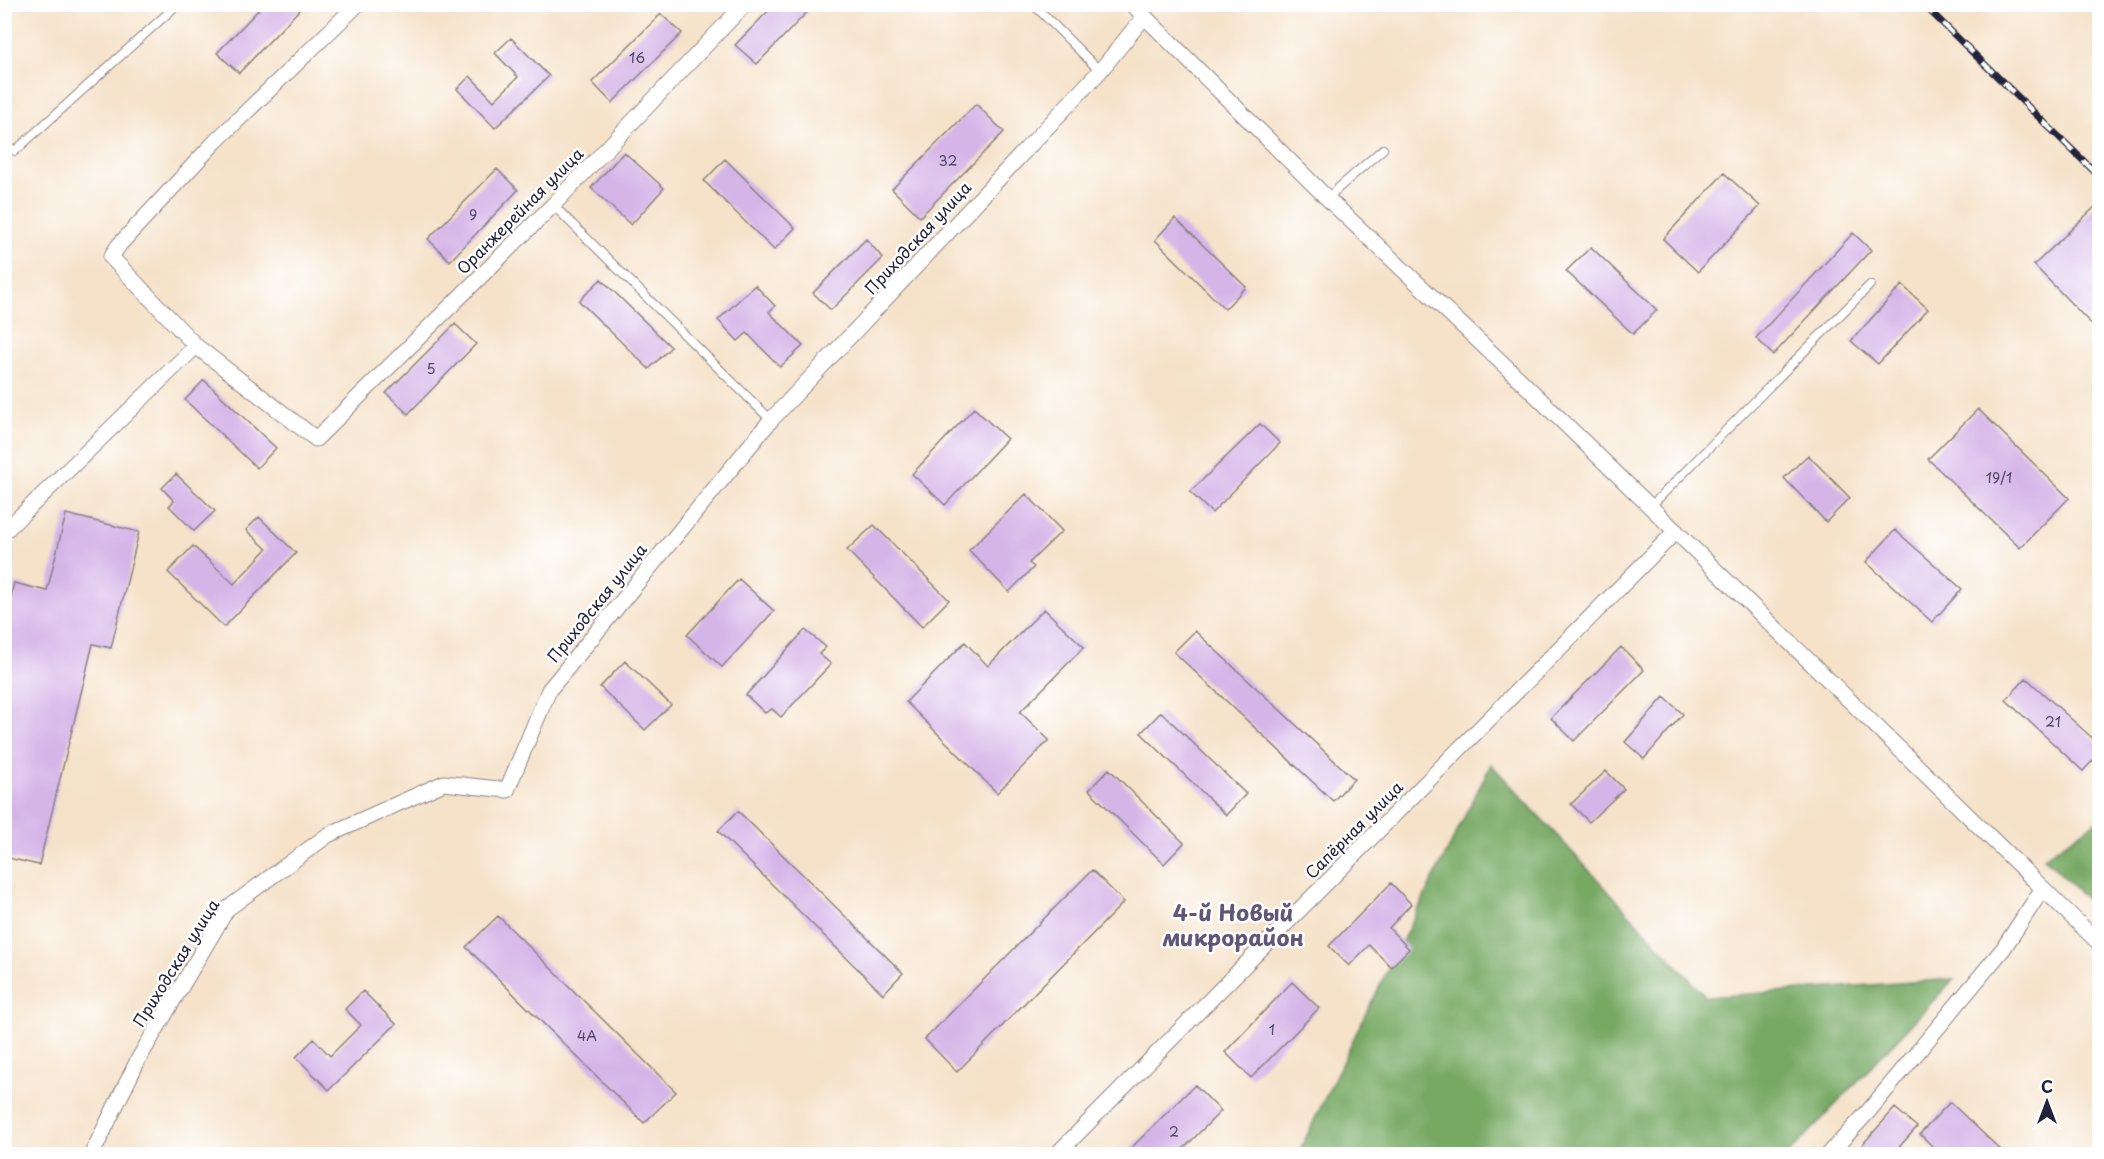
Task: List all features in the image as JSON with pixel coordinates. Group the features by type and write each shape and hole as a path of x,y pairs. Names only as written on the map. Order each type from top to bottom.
{"street":[{"path":"4,532 196,346 111,257 119,245 215,142 358,4"},
{"name":"Оранжерейная улица","path":"196,346 316,439 553,205 745,4"},
{"path":"1132,4 1327,198 1676,531 2100,944"},
{"name":"Приходская улица","path":"92,1155 138,1060 227,909 328,835 444,783 507,790 549,690 771,420 1100,71 1144,17"},
{"name":"Сапёрная улица","path":"1057,1155 1676,531"},
{"path":"1829,1155 1868,1113 2003,949 2043,888"}],"lane":[{"path":"4,143 15,151 178,4"},
{"path":"1033,4 1100,71"},
{"path":"1327,198 1383,149"},
{"path":"553,205 771,420"},
{"path":"1650,507 1870,285"}],"green space":[{"path":"1491,764 1706,997 1954,979 1789,1154 1298,1154"},
{"path":"2099,820 2099,912 2044,857"}],"building":[{"path":"264,4 305,4 239,73 217,53"},
{"path":"775,4 815,4 757,64 735,45"},
{"path":"661,14 682,33 612,103 592,82"},
{"path":"511,38 549,76 495,128 457,89 470,76 494,101 518,77 495,53"},
{"path":"976,104 1004,132 920,217 892,189"},
{"path":"624,152 664,188 631,225 591,188"},
{"path":"725,159 795,228 774,250 704,181"},
{"path":"497,169 518,190 450,261 428,239"},
{"path":"1724,173 1760,206 1698,272 1663,239"},
{"path":"2100,202 2100,333 2034,265"},
{"path":"1175,218 1246,287 1225,309 1155,240"},
{"path":"1853,233 1871,250 1773,355 1756,338"},
{"path":"866,239 883,258 831,310 813,293"},
{"path":"1591,247 1657,310 1633,334 1566,271"},
{"path":"601,279 671,347 649,369 579,301"},
{"path":"755,285 775,306 769,312 803,346 780,367 747,333 738,341 718,320"},
{"path":"1902,285 1928,309 1878,364 1851,341"},
{"path":"455,324 476,344 408,414 386,393"},
{"path":"204,380 276,448 257,468 185,400"},
{"path":"974,408 1007,439 945,505 912,474"},
{"path":"1978,409 2069,498 2020,548 1928,459"},
{"path":"1260,424 1280,443 1212,513 1190,492"},
{"path":"1808,455 1850,498 1826,522 1784,478"},
{"path":"176,474 215,511 194,531 169,506 174,501 162,488"},
{"path":"1026,494 1062,531 1029,563 1034,567 1009,592 969,550"},
{"path":"66,514 139,532 111,648 93,644 39,865 4,857 4,624 14,583 47,591"},
{"path":"259,517 296,553 224,627 168,572 193,546 234,584 267,549 246,530"},
{"path":"874,525 949,600 922,627 847,550"},
{"path":"1895,530 1962,589 1932,622 1866,562"},
{"path":"739,579 774,611 722,667 687,635"},
{"path":"1044,609 1084,647 1020,712 1049,740 997,793 906,702 965,642 988,666"},
{"path":"805,630 826,647 819,654 831,664 781,717 772,709 765,713 746,695"},
{"path":"1195,631 1354,779 1333,801 1174,652"},
{"path":"1621,647 1644,670 1574,741 1551,718"},
{"path":"625,661 671,705 645,730 600,687"},
{"path":"2026,678 2100,745 2100,753 2083,771 2006,700"},
{"path":"1664,697 1683,714 1644,759 1625,742"},
{"path":"1161,712 1246,794 1226,815 1141,733"},
{"path":"1109,769 1184,843 1164,864 1089,790"},
{"path":"1606,771 1624,789 1589,822 1571,804"},
{"path":"738,811 903,973 883,994 718,831"},
{"path":"1092,870 1124,902 957,1072 925,1039"},
{"path":"1391,883 1411,904 1389,928 1409,949 1391,967 1369,945 1349,966 1329,946"},
{"path":"498,916 676,1092 644,1123 466,947"},
{"path":"1292,982 1319,1008 1251,1078 1225,1052"},
{"path":"363,991 396,1024 329,1090 296,1057 314,1039 330,1056 361,1025 345,1009"},
{"path":"1195,1085 1221,1111 1177,1155 1124,1155"},
{"path":"1950,1102 2006,1155 1941,1155 1920,1134"},
{"path":"1895,1108 1917,1127 1892,1155 1853,1155"}],"railway":[{"path":"1923,4 2100,177"}],"district":[{"name":"4-й Новый микрорайон","path":"1233,926"}]}
